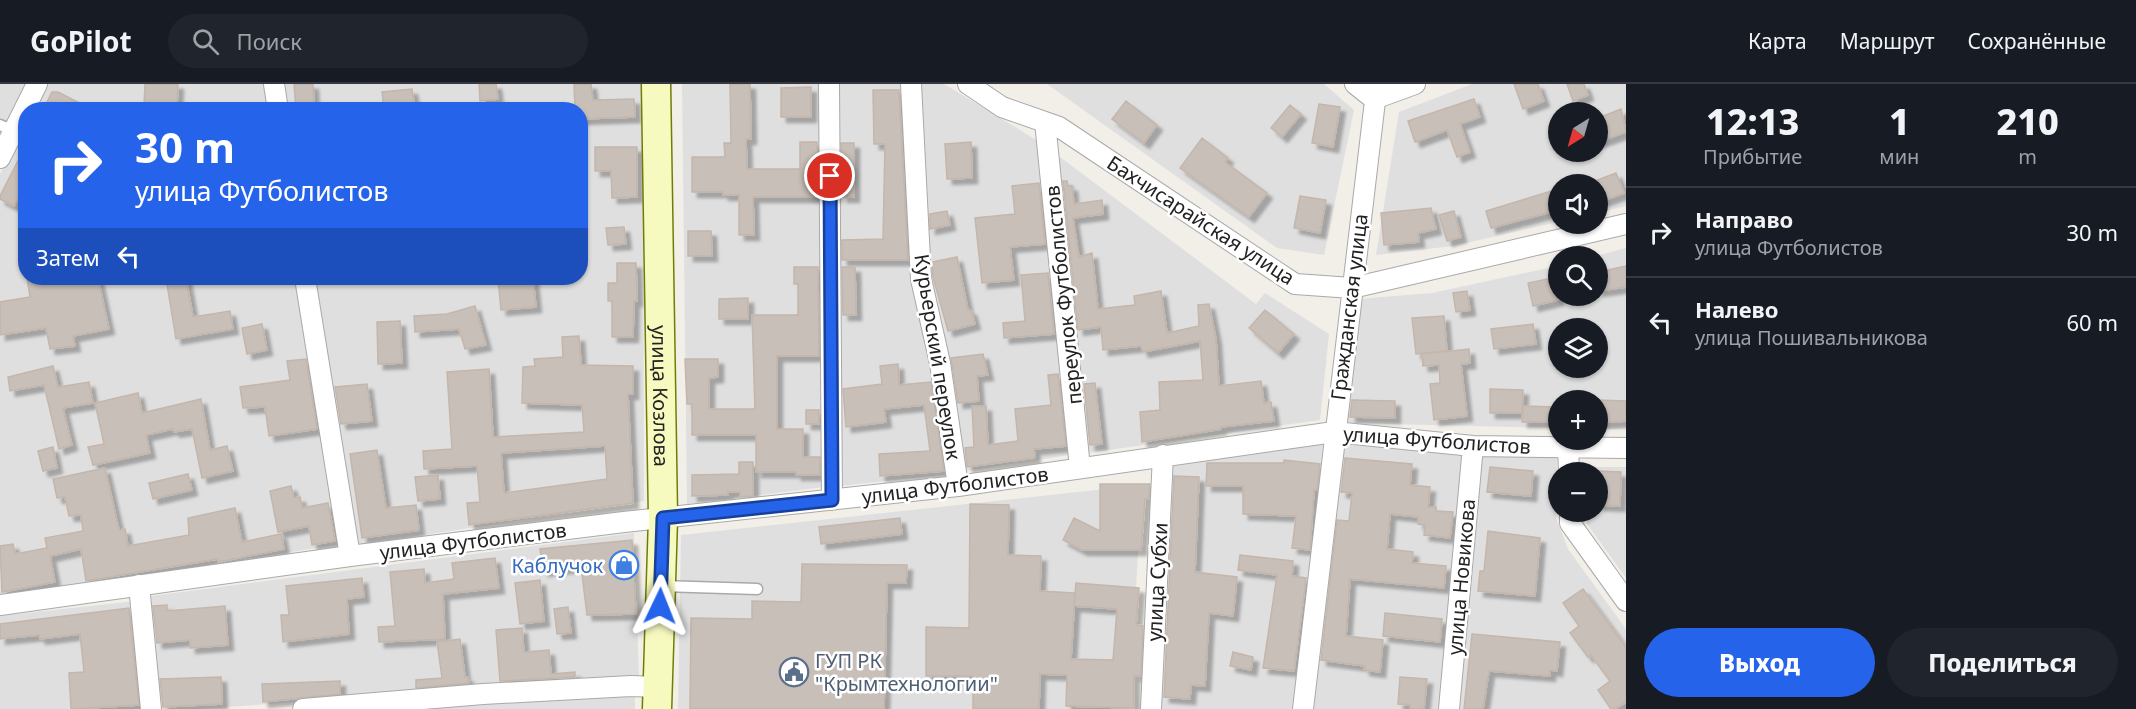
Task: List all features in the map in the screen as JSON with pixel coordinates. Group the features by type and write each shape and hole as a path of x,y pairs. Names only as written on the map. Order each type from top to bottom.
{"main road":[{"name":"улица Козлова","path":"656,84 663,518 658,698"}],"street":[{"path":"25,102 37,84"},
{"path":"274,84 277,102"},
{"path":"829,84 832,500"},
{"name":"Курьерский переулок","path":"911,84 921,279 940,363 958,486"},
{"name":"Бахчисарайская улица","path":"968,84 1002,107 1059,127 1295,284 1352,288 1626,224"},
{"path":"1355,84 1375,92 1415,84"},
{"name":"Гражданская улица","path":"1303,709 1375,92"},
{"path":"0,158 7,128 18,112"},
{"name":"переулок Футболистов","path":"1045,122 1080,468"},
{"path":"306,285 350,556"},
{"name":"улица Футболистов","path":"0,605 350,556 663,518 958,486 1334,432 1473,446 1548,447"},
{"name":"улица Новикова","path":"1449,709 1473,446"},
{"name":"улица Футболистов","path":"1608,448 1626,448"},
{"name":"улица Субхи","path":"1150,709 1163,455"},
{"path":"1570,522 1626,602"},
{"path":"139,585 151,709"},
{"path":"303,709 483,694 631,686 658,698"}],"lane":[{"path":"661,586 757,589"}],"shaded area":[{"path":"0,84 29,84 18,102 0,141"},
{"path":"47,84 264,84 268,102 38,102"},
{"path":"284,84 643,84 644,501 353,546 314,285 588,285 588,102 287,102"},
{"path":"682,84 825,84 824,487 687,504"},
{"path":"834,84 905,84 950,474 840,486"},
{"path":"912,84 944,84 1043,144 1075,454 959,472 928,276"},
{"path":"1047,84 1324,84 1354,110 1324,255 1277,248"},
{"path":"1472,84 1626,84 1626,206 1608,210 1608,174 1548,174 1548,224 1453,246 1376,255 1399,112"},
{"path":"18,139 18,285 298,285 342,544 0,597 0,174"},
{"path":"1060,157 1256,304 1265,293 1329,334 1320,420 1081,454 1053,160"},
{"path":"1626,248 1626,429 1608,429 1608,390 1548,390 1548,428 1343,423 1358,299 1432,293 1548,268 1548,306 1608,306 1608,253"},
{"path":"1323,443 1294,709 1156,709 1168,464"},
{"path":"1336,444 1464,453 1439,709 1308,709"},
{"path":"1481,455 1557,458 1557,462 1548,462 1548,522 1558,522 1568,549 1626,629 1626,709 1457,709"},
{"path":"1608,467 1626,467 1626,578 1587,522 1608,522"},
{"path":"1142,485 1129,709 678,709 681,535"},
{"path":"634,533 639,678 198,709 158,709 151,596"},
{"path":"135,601 145,709 0,709 0,616"},
{"path":"635,691 635,709 427,709 529,696"}],"building":[{"path":"145,84 178,84 177,102 144,102"},
{"path":"294,84 313,84 314,102 295,102"},
{"path":"479,84 496,84 498,99 480,101"},
{"path":"574,84 591,84 593,100 634,99 635,117 588,119 588,102 575,102"},
{"path":"730,84 750,84 751,139 746,139 747,169 800,169 800,142 817,142 818,197 753,197 754,235 739,235 739,195 723,195 723,192 692,192 692,157 725,157 724,143 731,143"},
{"path":"1514,84 1538,84 1544,101 1523,109"},
{"path":"1567,84 1584,84 1588,95 1573,101"},
{"path":"811,87 811,117 781,117 781,88"},
{"path":"412,89 414,102 383,102 382,92"},
{"path":"873,90 899,90 908,260 842,260 842,240 883,239 885,144 874,144"},
{"path":"52,92 58,92 77,102 47,102"},
{"path":"1474,99 1480,117 1460,124 1470,152 1457,157 1447,130 1415,142 1408,121"},
{"path":"1126,101 1157,125 1144,143 1112,119"},
{"path":"1319,104 1340,107 1333,147 1312,143"},
{"path":"1290,105 1301,114 1282,137 1271,128"},
{"path":"1621,109 1626,132 1608,138 1608,114"},
{"path":"1202,138 1228,158 1225,162 1267,193 1249,217 1180,168"},
{"path":"971,142 972,178 947,179 945,144"},
{"path":"841,143 854,143 854,197 842,197"},
{"path":"595,147 637,147 637,197 612,198 611,171 595,171"},
{"path":"18,161 18,199 14,206 0,199"},
{"path":"1616,173 1624,193 1608,199 1608,176"},
{"path":"1063,181 1067,181 1068,186 1072,186 1074,204 1102,200 1103,214 1073,218 1079,257 1092,253 1098,309 1135,305 1134,296 1161,291 1167,333 1199,326 1198,305 1209,304 1216,339 1219,386 1261,381 1264,403 1271,402 1274,421 1221,427 1221,429 1142,442 1140,412 1160,410 1159,382 1203,380 1200,341 1143,352 1141,346 1103,350 1101,327 1078,330"},
{"path":"1039,183 1045,244 1010,247 1014,280 982,283 975,218 1015,214 1012,186"},
{"path":"1548,192 1548,213 1491,228 1486,211"},
{"path":"1300,196 1326,200 1320,233 1294,228"},
{"path":"1431,208 1436,229 1418,233 1419,242 1384,245 1381,213"},
{"path":"947,211 950,225 930,229 930,214"},
{"path":"1454,211 1461,237 1447,241 1439,215"},
{"path":"624,227 626,244 608,245 606,228"},
{"path":"688,231 711,231 712,256 688,256"},
{"path":"957,257 968,310 971,310 975,324 948,331 933,277 932,262"},
{"path":"617,263 636,263 637,301 634,301 633,337 612,337 612,301 608,301 608,283 617,283"},
{"path":"1626,266 1626,287 1608,290 1608,270"},
{"path":"794,267 818,267 819,356 777,356 777,429 803,429 803,457 820,457 820,475 796,475 796,472 756,472 756,435 692,435 692,404 687,404 685,359 718,359 718,377 709,378 709,409 755,409 752,315 798,315 798,284 794,284"},
{"path":"842,267 855,267 856,315 843,315"},
{"path":"1048,273 1054,334 1004,338 1003,323 1025,321 1021,275"},
{"path":"1548,279 1548,302 1533,306 1528,283"},
{"path":"28,285 100,285 109,329 73,336 75,346 50,349 46,328 0,335 0,302 30,297"},
{"path":"167,285 187,285 193,317 230,311 233,329 176,339"},
{"path":"499,285 534,285 536,307 501,310"},
{"path":"1467,291 1470,310 1456,312 1453,293"},
{"path":"748,298 748,319 719,319 719,299"},
{"path":"475,306 486,345 465,349 459,329 415,332 414,316 447,314"},
{"path":"1265,310 1294,334 1278,353 1249,328"},
{"path":"1444,316 1447,351 1416,354 1412,318"},
{"path":"400,321 402,363 378,364 377,322"},
{"path":"262,324 267,350 247,354 242,328"},
{"path":"1533,324 1536,344 1494,349 1491,329"},
{"path":"579,336 581,365 633,366 633,394 628,394 633,503 469,525 467,503 480,502 477,466 424,469 423,451 452,449 447,372 489,369 493,437 584,432 582,405 522,403 523,367 535,366 534,359 563,357 562,337","holes":["605,446 607,479 504,493 501,453"]},
{"path":"1469,349 1470,363 1461,364 1467,416 1434,420 1430,384 1440,383 1439,365 1423,366 1422,354"},
{"path":"983,354 988,375 977,376 979,401 958,403 951,358"},
{"path":"306,359 317,429 269,436 265,407 243,408 240,387 290,380 287,361"},
{"path":"898,364 899,385 931,382 944,471 880,476 879,454 930,451 924,405 884,409 886,422 846,427 843,389 882,384 880,366"},
{"path":"53,366 58,387 89,382 93,403 63,408 72,445 59,449 44,385 10,391 8,377"},
{"path":"1058,374 1066,446 1034,449 1035,458 967,467 965,448 974,447 972,406 986,406 988,445 1018,441 1015,409 1051,405 1048,375"},
{"path":"1095,383 1102,444 1090,445 1084,384"},
{"path":"367,384 372,421 341,424 335,387"},
{"path":"1490,389 1523,390 1522,413 1490,413"},
{"path":"138,393 142,413 201,399 210,450 227,446 233,471 202,478 192,429 174,432 173,429 146,435 150,453 93,465 88,447 104,444 95,403"},
{"path":"1352,400 1395,401 1395,418 1350,417"},
{"path":"1608,400 1626,401 1626,421 1608,422"},
{"path":"1523,406 1548,407 1548,422 1522,422"},
{"path":"806,410 819,410 819,424 806,424"},
{"path":"53,447 57,468 43,471 38,451"},
{"path":"377,450 386,508 416,505 419,530 362,538 350,454"},
{"path":"1345,458 1412,464 1410,485 1430,487 1428,507 1436,507 1436,511 1453,512 1450,538 1424,535 1425,525 1418,524 1418,517 1390,514 1387,549 1413,552 1412,563 1446,566 1444,588 1350,579 1346,636 1383,640 1380,672 1364,670 1365,666 1321,660 1337,520 1349,521 1352,493 1341,492"},
{"path":"1284,460 1320,464 1317,490 1314,490 1310,550 1292,548 1296,516 1243,514 1243,486 1206,486 1207,463 1284,463"},
{"path":"739,462 753,462 753,496 740,497 740,492 728,492 728,495 692,496 692,475 739,474"},
{"path":"1490,467 1533,471 1531,496 1487,492"},
{"path":"105,468 119,530 125,529 128,546 189,535 188,518 235,508 242,542 281,534 284,549 218,562 218,559 86,581 81,549 50,556 55,582 2,592 0,546 13,544 15,554 47,548 45,538 83,531 81,515 69,516 65,497 57,498 53,479"},
{"path":"1608,471 1621,472 1620,506 1608,505"},
{"path":"188,474 192,490 153,499 149,483"},
{"path":"438,475 440,499 418,501 415,477"},
{"path":"1174,476 1199,477 1195,572 1237,577 1233,616 1209,613 1205,686 1191,685 1190,699 1164,697"},
{"path":"1100,484 1150,484 1149,499 1145,499 1141,550 1082,550 1063,540 1074,518 1100,531"},
{"path":"291,486 294,498 300,497 302,508 328,503 335,541 312,545 309,526 278,532 270,491"},
{"path":"970,504 1009,505 1008,555 1041,556 1040,591 1075,593 1076,583 1139,588 1136,625 1143,626 1141,676 1134,676 1134,708 1066,706 1067,675 1040,674 1039,709 973,709 973,676 926,676 926,627 969,628","holes":["1074,606 1117,609 1113,660 1071,659"]},
{"path":"900,518 902,534 821,544 819,527"},
{"path":"1488,531 1540,538 1535,596 1478,591 1480,571 1484,571"},
{"path":"632,540 636,614 587,615 581,566 543,571 540,549"},
{"path":"1240,555 1293,561 1292,576 1306,578 1294,671 1263,668 1277,575 1238,570"},
{"path":"495,558 499,588 443,594 445,639 379,642 378,627 395,626 390,572 424,569 425,583 454,579 452,563"},
{"path":"802,564 907,565 906,583 887,583 884,709 690,709 691,618 752,619 752,601 801,602"},
{"path":"362,578 364,597 347,599 349,634 283,642 281,615 289,615 286,586"},
{"path":"540,580 544,621 520,624 515,583"},
{"path":"1583,589 1626,647 1626,702 1615,709 1611,709 1598,690 1610,681 1591,655 1588,657 1570,633 1579,626 1563,603"},
{"path":"167,605 167,611 225,606 228,645 190,648 190,640 157,643 153,606"},
{"path":"568,607 571,633 557,634 554,609"},
{"path":"129,608 139,705 71,709 69,673 84,672 80,634 40,639 39,635 0,639 0,624"},
{"path":"1385,613 1442,619 1440,642 1383,636"},
{"path":"522,628 524,652 549,650 551,674 575,672 575,677 500,681 496,630"},
{"path":"1472,634 1560,642 1557,671 1550,670 1550,676 1489,671 1483,709 1464,709"},
{"path":"460,639 465,677 468,677 469,683 416,688 416,680 442,678 437,642"},
{"path":"1233,652 1253,657 1251,670 1230,666"},
{"path":"221,677 222,704 163,707 160,679"},
{"path":"1400,677 1427,679 1424,709 1410,709 1410,705 1398,704"},
{"path":"340,681 340,694 263,702 262,684"}],"place":[{"name":"Каблучок","path":"624,565"},
{"name":"ГУП РК \"Крымтехнологии\"","path":"794,672"}],"route":[{"path":"660,606 663,518 832,500 830,176"}]}
